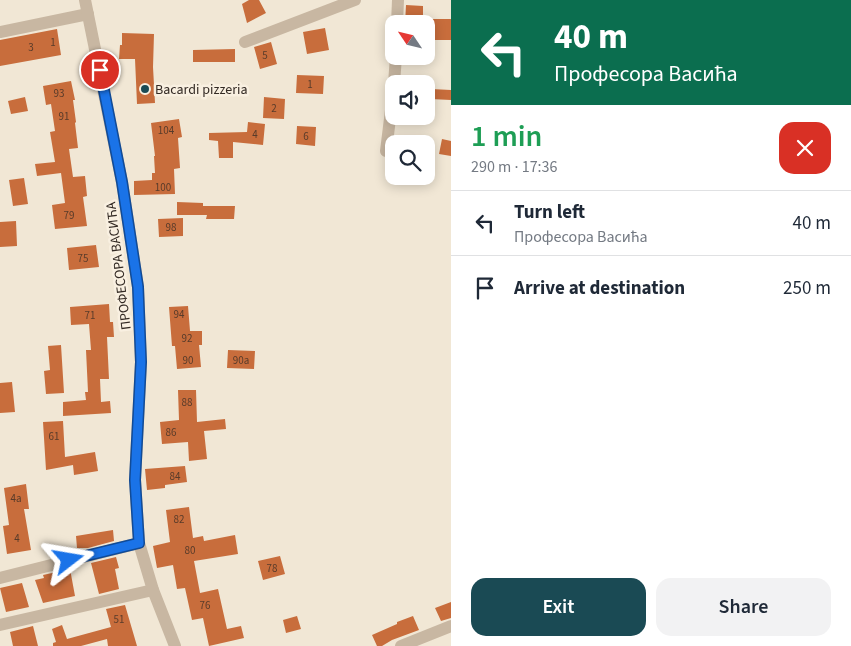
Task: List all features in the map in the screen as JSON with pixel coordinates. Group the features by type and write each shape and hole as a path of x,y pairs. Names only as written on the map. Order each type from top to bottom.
{"street":[{"name":"ПРОФЕСОРА ВАСИЋА","path":"85,0 122,182 138,287 141,362 135,480 139,543 153,590 175,646"},
{"path":"246,42 355,0"},
{"path":"397,15 398,0"},
{"path":"0,32 88,14"},
{"path":"0,578 139,543"},
{"path":"0,625 153,590"},
{"path":"401,646 451,626"}],"building":[{"path":"249,0 259,0 266,13 247,23 242,4"},
{"path":"406,5 423,6 423,15 405,15"},
{"path":"435,19 451,19 451,40 435,40"},
{"path":"325,28 329,50 307,54 303,32"},
{"path":"57,29 61,55 0,66 0,40"},
{"path":"122,33 154,34 155,103 137,104 135,59 119,59"},
{"path":"271,42 277,64 260,69 254,47"},
{"path":"235,49 235,62 193,62 193,50"},
{"path":"297,75 324,76 323,94 296,93"},
{"path":"71,81 75,100 73,100 78,148 69,149 73,177 85,176 87,196 83,197 87,226 55,229 52,205 65,203 61,173 37,176 35,164 55,162 50,132 55,131 51,104 46,105 43,86"},
{"path":"435,89 451,90 451,100 435,99"},
{"path":"25,97 28,111 11,114 8,101"},
{"path":"264,97 285,99 284,119 263,118"},
{"path":"179,119 182,137 178,138 180,168 174,169 175,194 134,195 134,181 152,180 152,173 155,173 151,123"},
{"path":"248,122 265,124 263,145 233,142 233,158 219,158 218,141 209,140 209,133 247,132"},
{"path":"297,126 316,127 315,146 296,144"},
{"path":"442,139 451,141 451,156 439,154"},
{"path":"24,178 28,204 13,206 9,180"},
{"path":"177,202 203,203 203,206 235,206 234,219 206,219 207,215 177,215"},
{"path":"183,218 183,236 159,237 158,219"},
{"path":"16,221 17,246 0,247 0,222"},
{"path":"96,245 99,267 69,270 67,248"},
{"path":"109,304 110,322 113,322 114,337 107,337 109,379 100,379 101,402 110,401 111,413 63,416 63,402 86,400 85,392 88,392 86,350 91,350 89,324 71,325 70,307"},
{"path":"188,306 190,331 202,331 202,345 199,345 201,367 177,369 175,346 172,346 169,307"},
{"path":"61,345 64,393 46,394 44,371 50,370 48,346"},
{"path":"228,350 255,351 254,369 227,368"},
{"path":"12,382 15,412 0,413 0,383"},
{"path":"178,390 196,390 197,422 225,419 226,429 204,431 207,459 189,461 188,442 162,444 160,422 179,420"},
{"path":"63,421 65,457 95,452 98,471 74,475 73,465 46,470 43,422"},
{"path":"185,466 187,482 165,485 165,488 147,490 145,469"},
{"path":"26,484 29,509 24,509 31,550 7,554 3,526 9,525 4,488"},
{"path":"189,507 193,538 203,536 204,541 235,535 238,554 194,561 200,593 218,589 227,629 241,626 244,638 209,646 203,618 192,620 185,588 177,589 173,565 157,568 153,546 170,542 166,510"},
{"path":"113,530 114,541 88,548 77,548 76,536"},
{"path":"280,556 285,574 263,580 258,561"},
{"path":"116,557 119,568 115,569 119,589 99,594 91,563"},
{"path":"70,569 75,596 43,603 35,580 44,578 43,575"},
{"path":"22,583 29,607 6,612 0,588"},
{"path":"451,602 451,618 441,621 435,608"},
{"path":"125,605 137,646 108,646 107,639 81,646 53,646 53,643 56,642 52,629 62,625 67,639 111,627 106,609"},
{"path":"297,616 301,629 286,633 283,620"},
{"path":"413,616 419,630 392,640 382,646 377,646 372,635"},
{"path":"33,626 38,646 13,646 10,632"}],"place":[{"name":"Bacardi pizzeria","path":"145,89"}],"route":[{"path":"69,560 139,543 135,480 141,362 138,287 122,182 100,70"}]}
